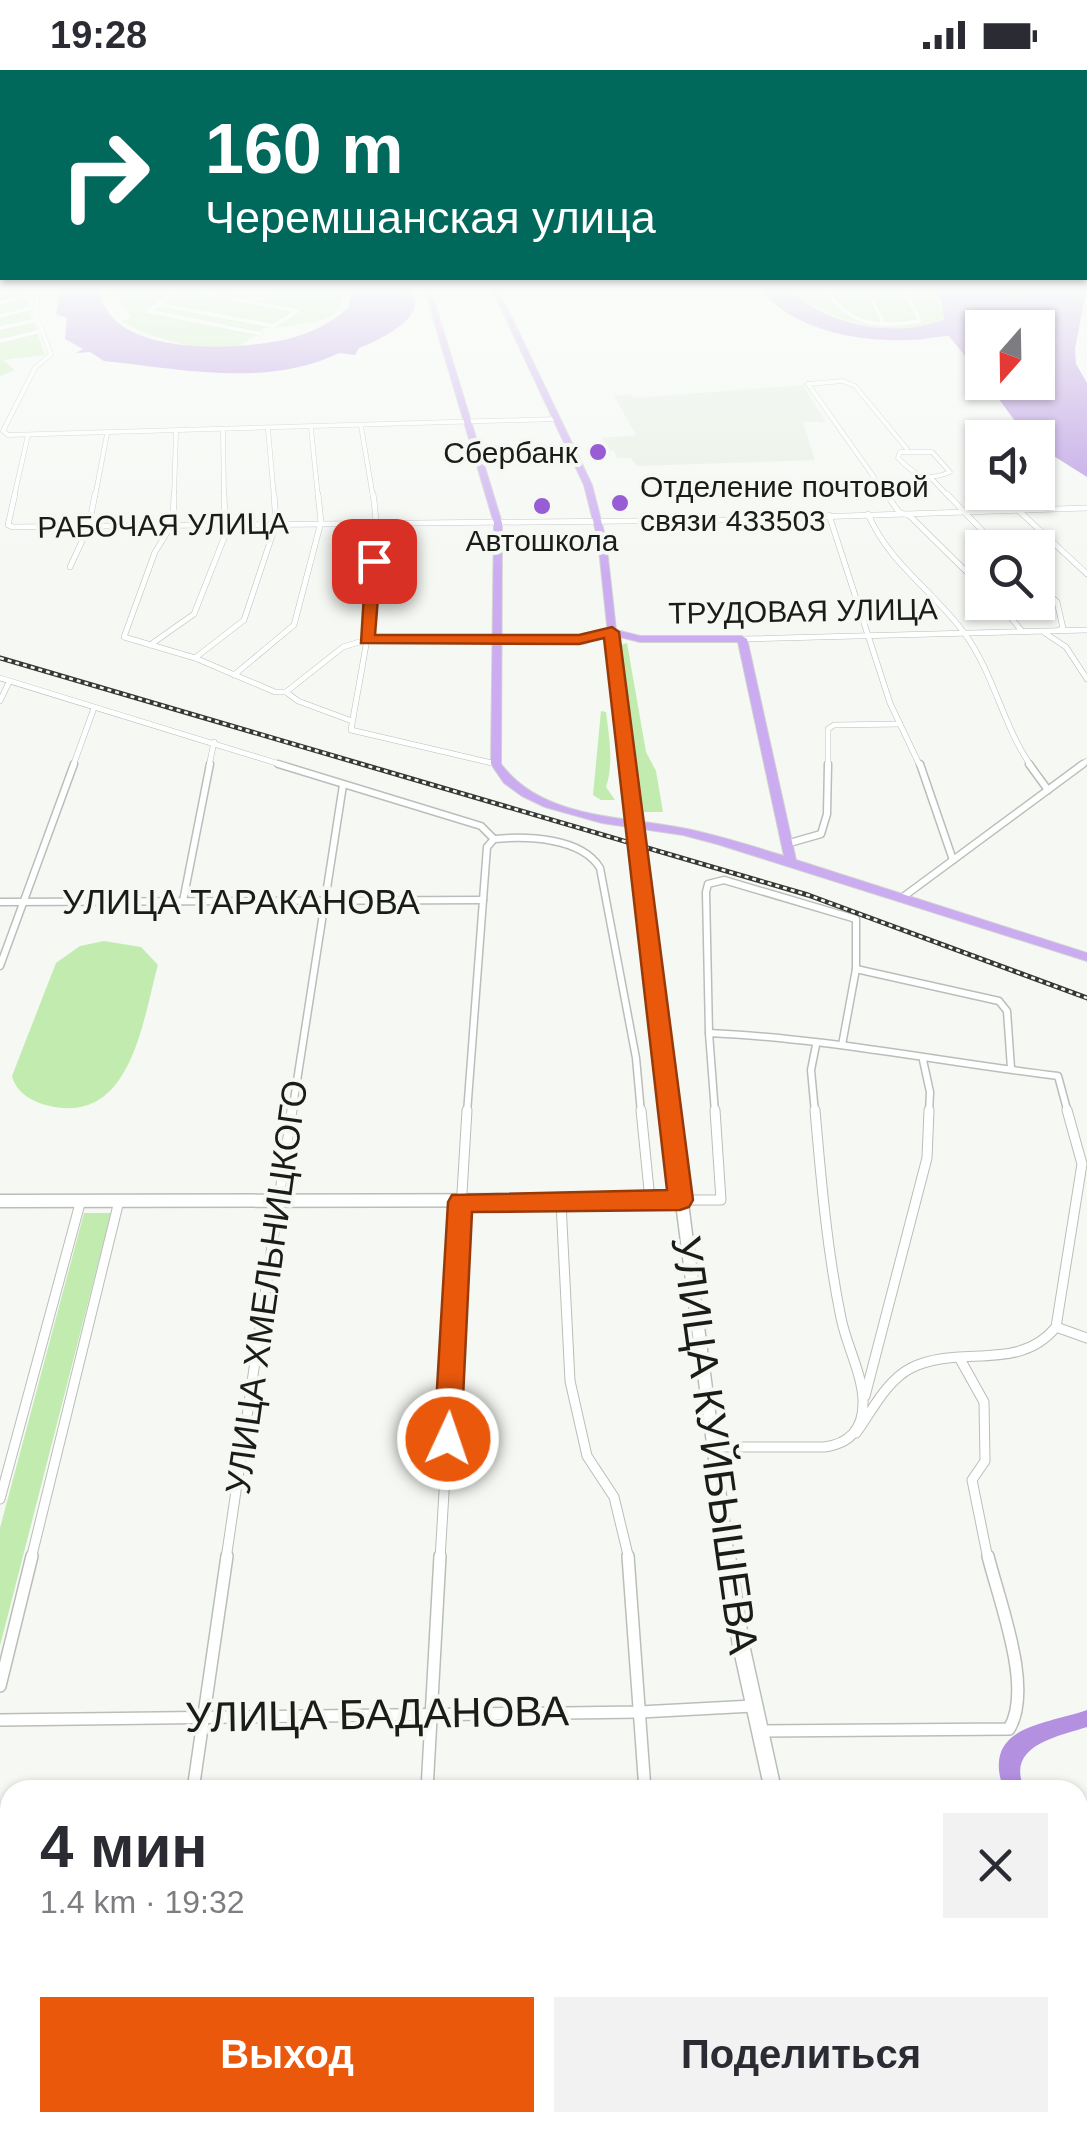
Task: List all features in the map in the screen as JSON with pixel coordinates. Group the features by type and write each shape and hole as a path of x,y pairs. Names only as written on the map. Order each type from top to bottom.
{"highway":[{"path":"456,383 498,520 496,764 509,783 607,822 702,836 1087,957"},
{"path":"540,383 588,485 598,519 612,632"},
{"name":"ТРУДОВАЯ УЛИЦА","path":"612,632 640,640 742,639"},
{"path":"742,639 791,862"}],"main road":[{"path":"579,640 612,632"},
{"name":"УЛИЦА КУЙБЫШЕВА","path":"612,632 711,1447 758,1731 770,1780"},
{"path":"499,640 579,640 612,645 640,640"},
{"path":"0,1201 680,1200"}],"street":[{"path":"8,435 3,430 8,412 26,383"},
{"path":"817,383 808,384 900,512 910,516 965,570"},
{"path":"848,383 855,386 908,449 932,452 950,472 932,479 916,476 898,458 908,449"},
{"path":"0,436 557,419"},
{"path":"351,725 366,640 377,522 361,426"},
{"path":"234,675 294,625 321,522 311,428"},
{"path":"195,658 244,620 276,524 268,429"},
{"path":"150,645 194,614 228,523 223,431"},
{"path":"176,432 173,523 155,552 124,637 195,658 276,692 286,692 351,725 496,764"},
{"path":"70,567 90,526 107,434"},
{"name":"РАБОЧАЯ УЛИЦА","path":"28,435 8,524 20,527 998,510"},
{"path":"932,479 980,530"},
{"name":"РАБОЧАЯ УЛИЦА","path":"1055,508 1087,508"},
{"path":"1076,508 1087,518"},
{"path":"1018,510 1087,574"},
{"path":"868,514 880,542 964,632 977,652 1016,746 1048,790"},
{"path":"829,515 866,636 900,724 912,742 952,860"},
{"path":"1054,632 1063,628 1055,600"},
{"path":"1013,620 1021,630"},
{"name":"ТРУДОВАЯ УЛИЦА","path":"742,639 1087,630"},
{"path":"1045,633 1066,647 1087,678"},
{"path":"286,692 344,647 366,640 499,640"},
{"path":"0,678 481,826 494,840"},
{"path":"0,700 9,682"},
{"path":"0,966 94,708"},
{"path":"786,844 822,834 827,814 828,729 900,724"},
{"path":"184,902 214,742"},
{"path":"903,897 1087,761"},
{"name":"УЛИЦА ХМЕЛЬНИЦКОГО","path":"195,1780 278,1202 343,785"},
{"path":"428,1780 460,1202 487,847 494,840 518,835 553,842 588,856 600,868 636,1058 650,1200"},
{"path":"680,1200 721,1200 709,1034 706,892 714,882 738,884 856,919 856,968 842,1046"},
{"name":"УЛИЦА ТАРАКАНОВА","path":"0,902 483,900"},
{"path":"856,968 999,1001 1007,1011 1010,1068"},
{"path":"709,1034 776,1036 816,1045 1058,1076 1082,1164 1056,1327 1049,1340 1028,1350 913,1367 892,1385 856,1433 841,1445 711,1447"},
{"path":"816,1045 811,1070 823,1200 841,1318 864,1400"},
{"path":"856,1433 927,1158 930,1092 923,1060"},
{"path":"0,1499 81,1200"},
{"path":"0,1686 119,1201"},
{"path":"561,1203 570,1380 587,1456 614,1497 632,1571 644,1780"},
{"path":"1056,1327 1087,1338"},
{"path":"758,1731 871,1732 918,1728 969,1732 1009,1728 1019,1713 1016,1668 972,1480 984,1461 984,1402 960,1359"},
{"name":"УЛИЦА БАДАНОВА","path":"0,1720 640,1712 754,1706"}],"shaded area":[{"path":"1055,383 1087,383 1087,477 1055,457 1055,420 1014,420 1000,400 1055,400"},
{"path":"803,385 826,422 803,422 815,460 637,466 631,458 617,458 614,451 608,451 602,438 636,435 614,396 629,394 634,398"},
{"path":"1087,1710 1087,1727 1036,1746 1021,1763 1022,1780 1002,1780 1001,1753 1008,1741 1036,1725"}],"green space":[{"path":"627,643 646,752 656,771 663,812 644,812 621,645"},
{"path":"601,711 606,712 610,750 606,787 615,800 601,800 593,795"},
{"path":"104,941 141,947 158,965 128,1065 115,1086 97,1101 75,1108 35,1101 21,1091 12,1076 56,963 80,946"},
{"path":"84,1213 111,1213 0,1646 0,1528"}],"railway":[{"path":"0,658 808,895 1087,998"}],"place":[{"name":"Сбербанк","path":"598,452"},
{"name":"Отделение почтовой связи 433503","path":"620,503"},
{"name":"Автошкола","path":"542,506"}],"route":[{"path":"374,561 366,640 579,640 612,632 680,1200 460,1202 448,1439"}]}
